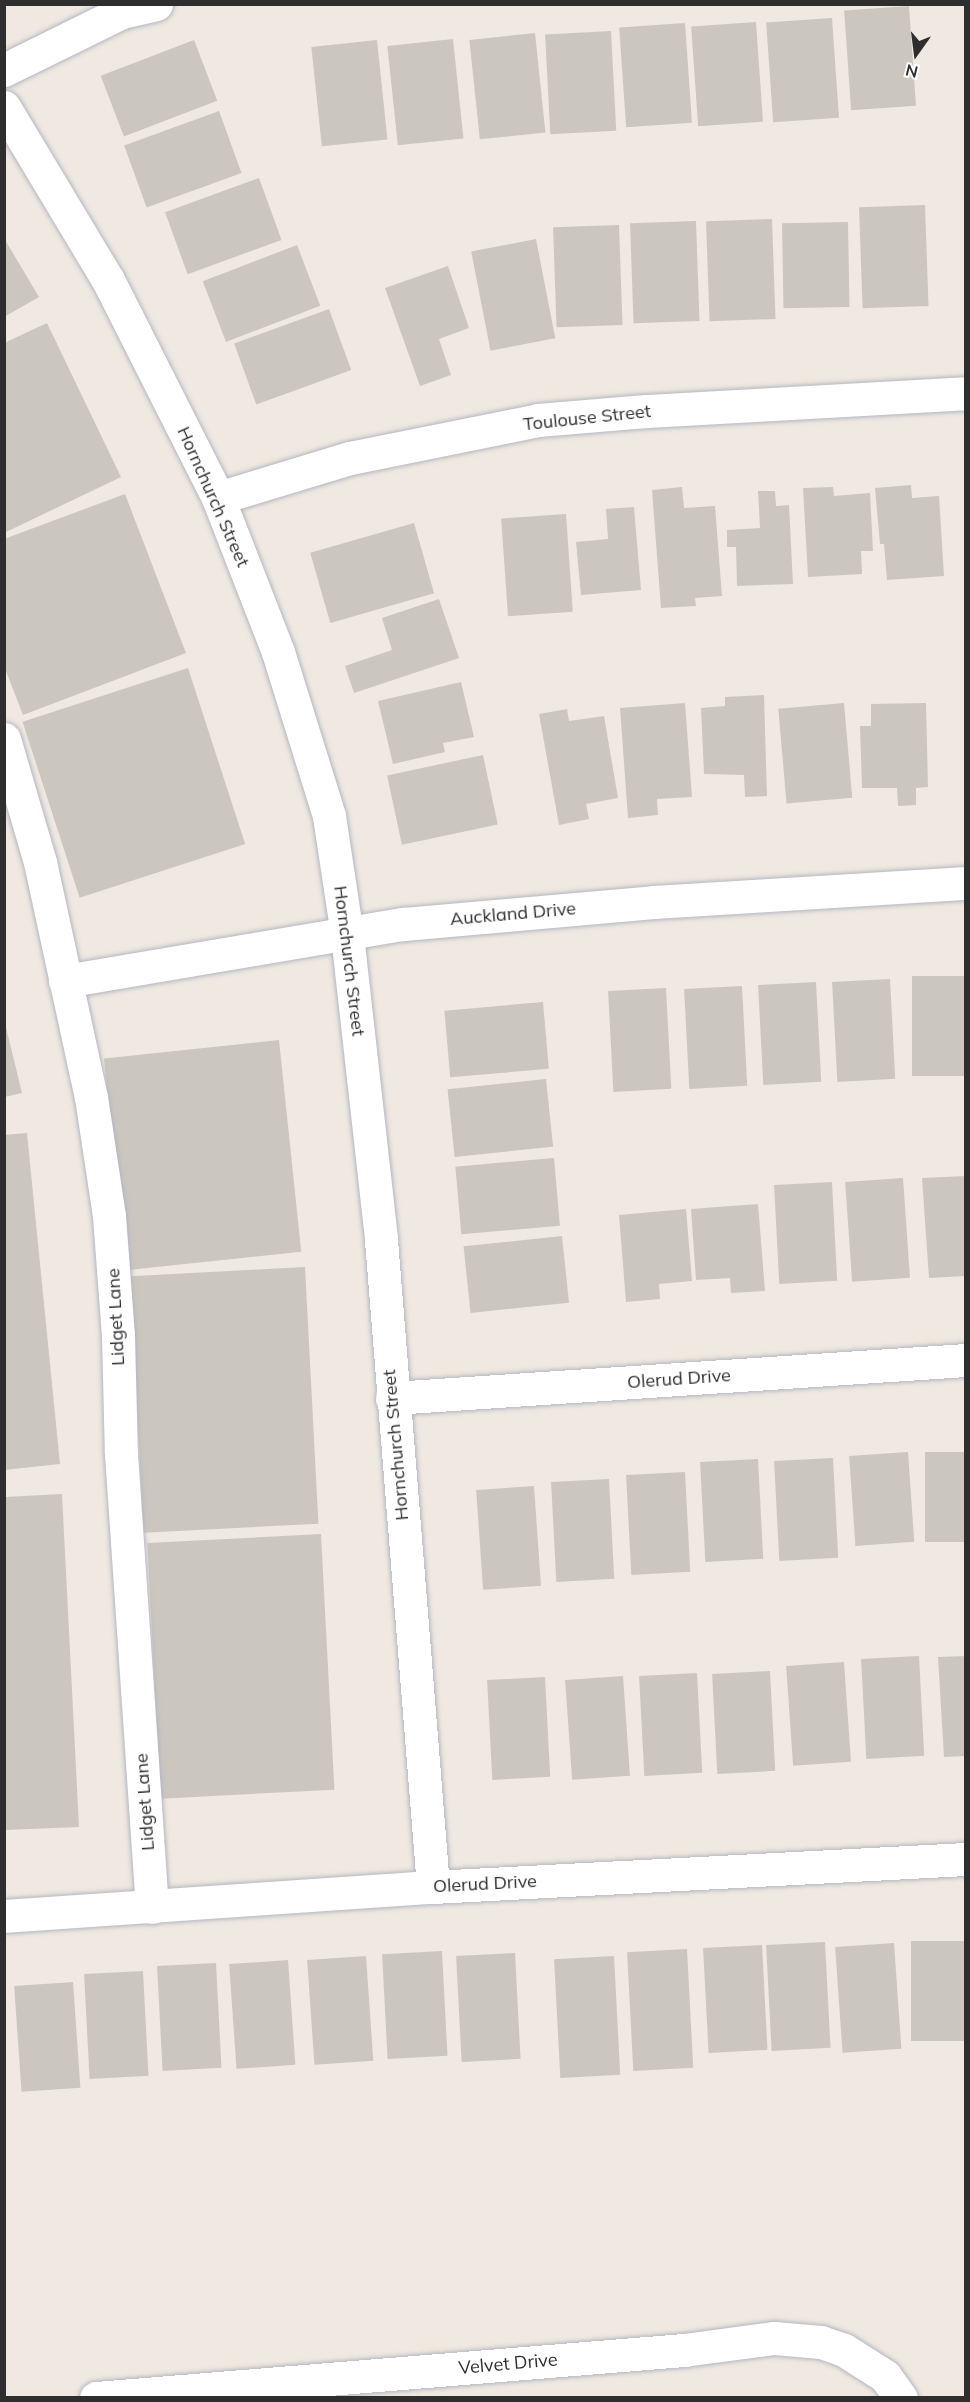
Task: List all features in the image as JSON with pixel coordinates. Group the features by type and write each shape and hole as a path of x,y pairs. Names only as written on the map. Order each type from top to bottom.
{"street":[{"path":"4,70 122,12 156,4"},
{"name":"Hornchurch Street","path":"4,106 108,279 218,498 278,652 329,816 347,935 381,1240 433,1887"},
{"name":"Toulouse Street","path":"218,498 350,458 538,420 646,411 966,393"},
{"name":"Lidget Lane","path":"4,739 40,862 91,1097 109,1216 118,1335 121,1466 152,1907"},
{"name":"Auckland Drive","path":"65,981 403,924 654,902 966,883"},
{"name":"Olerud Drive","path":"392,1398 966,1360"},
{"name":"Olerud Drive","path":"4,1916 433,1887 966,1858"},
{"name":"Velvet Drive","path":"96,2397 684,2350 774,2337 822,2342 844,2350 885,2376 901,2397"}],"building":[{"path":"909,6 916,106 851,110 844,11"},
{"path":"832,18 839,118 773,122 766,23"},
{"path":"756,22 763,122 698,126 691,27"},
{"path":"685,23 692,123 626,127 619,28"},
{"path":"611,31 616,131 550,134 545,34"},
{"path":"535,33 545,132 480,139 469,40"},
{"path":"453,39 463,138 398,145 387,46"},
{"path":"194,40 217,101 124,137 101,76"},
{"path":"377,40 387,139 322,146 311,47"},
{"path":"219,111 242,173 147,208 124,146"},
{"path":"259,178 282,240 188,274 165,212"},
{"path":"925,205 929,306 863,308 859,207"},
{"path":"772,219 775,319 710,321 706,221"},
{"path":"696,221 699,321 634,323 630,223"},
{"path":"848,222 849,307 783,308 782,223"},
{"path":"619,225 622,325 557,327 553,227"},
{"path":"4,238 39,297 4,317"},
{"path":"536,239 555,338 490,351 471,252"},
{"path":"297,245 320,306 226,342 203,281"},
{"path":"448,266 469,328 439,339 451,375 420,386 385,288"},
{"path":"329,309 351,370 256,405 234,344"},
{"path":"47,323 121,477 4,533 4,343"},
{"path":"911,485 912,498 939,496 944,576 887,580 884,544 880,544 875,488"},
{"path":"682,487 684,508 715,506 722,596 695,598 696,606 661,608 652,490"},
{"path":"833,487 834,496 870,493 873,551 861,551 862,574 808,577 803,488"},
{"path":"758,491 775,491 776,506 789,505 793,584 737,586 736,547 727,547 727,530 760,528"},
{"path":"125,494 186,653 23,715 4,666 4,539"},
{"path":"634,507 641,590 581,595 576,542 608,539 606,509"},
{"path":"566,514 573,612 508,616 501,519"},
{"path":"414,523 434,593 330,623 310,553"},
{"path":"439,599 459,658 354,693 345,666 392,650 382,618"},
{"path":"188,668 245,844 80,898 23,722"},
{"path":"461,682 474,737 443,743 445,752 393,764 378,701"},
{"path":"764,695 767,796 745,797 744,775 704,774 701,708 725,706 725,697"},
{"path":"685,703 692,797 657,799 658,815 628,818 620,708"},
{"path":"844,703 852,798 787,803 778,709"},
{"path":"926,703 928,787 916,788 916,805 898,806 897,788 862,788 860,726 871,726 871,704"},
{"path":"567,709 569,721 604,716 618,798 586,804 589,819 559,825 539,714"},
{"path":"483,755 498,824 402,845 387,775"},
{"path":"912,976 966,976 966,1076 912,1076"},
{"path":"890,979 895,1079 837,1082 832,982"},
{"path":"816,982 821,1082 763,1085 758,985"},
{"path":"742,986 747,1086 689,1089 684,989"},
{"path":"666,988 671,1089 613,1092 608,991"},
{"path":"543,1002 549,1069 450,1077 444,1011"},
{"path":"4,1019 22,1093 4,1097"},
{"path":"279,1040 301,1252 126,1270 104,1058"},
{"path":"546,1079 553,1147 455,1157 448,1089"},
{"path":"27,1133 60,1464 4,1470 4,1135"},
{"path":"554,1158 560,1226 461,1234 455,1167"},
{"path":"966,1176 966,1276 929,1278 922,1178"},
{"path":"903,1178 910,1278 852,1282 845,1182"},
{"path":"832,1182 837,1281 779,1284 774,1185"},
{"path":"758,1204 765,1291 731,1293 730,1278 696,1280 691,1209"},
{"path":"686,1209 692,1281 659,1284 660,1299 626,1302 619,1215"},
{"path":"562,1236 569,1303 471,1313 464,1246"},
{"path":"305,1267 318,1524 144,1533 130,1276"},
{"path":"908,1452 914,1542 855,1546 849,1456"},
{"path":"925,1452 966,1452 966,1542 925,1542"},
{"path":"833,1458 838,1558 779,1561 774,1461"},
{"path":"758,1459 763,1559 705,1562 700,1462"},
{"path":"685,1472 690,1572 631,1575 626,1475"},
{"path":"609,1479 614,1579 556,1582 551,1482"},
{"path":"534,1486 541,1586 483,1590 476,1490"},
{"path":"62,1494 79,1827 5,1830 5,1497"},
{"path":"321,1534 334,1790 161,1799 147,1543"},
{"path":"919,1656 924,1756 866,1759 861,1659"},
{"path":"966,1656 966,1756 944,1757 938,1657"},
{"path":"844,1662 851,1762 793,1766 786,1666"},
{"path":"770,1671 775,1771 717,1774 712,1674"},
{"path":"697,1673 702,1773 644,1776 639,1676"},
{"path":"623,1676 630,1776 572,1780 565,1680"},
{"path":"545,1677 550,1777 492,1780 487,1680"},
{"path":"911,1941 966,1941 966,2041 911,2041"},
{"path":"825,1942 831,2048 772,2051 766,1945"},
{"path":"894,1943 901,2049 843,2053 835,1947"},
{"path":"762,1945 767,2050 709,2053 703,1948"},
{"path":"687,1949 693,2068 633,2071 627,1952"},
{"path":"442,1951 447,2056 388,2059 382,1954"},
{"path":"515,1953 521,2059 462,2062 456,1956"},
{"path":"366,1956 373,2061 314,2065 307,1960"},
{"path":"614,1956 620,2075 560,2078 554,1959"},
{"path":"288,1960 295,2065 236,2069 229,1964"},
{"path":"216,1963 221,2068 163,2071 157,1966"},
{"path":"143,1971 148,2076 90,2079 84,1974"},
{"path":"73,1982 80,2088 22,2092 14,1986"}]}
